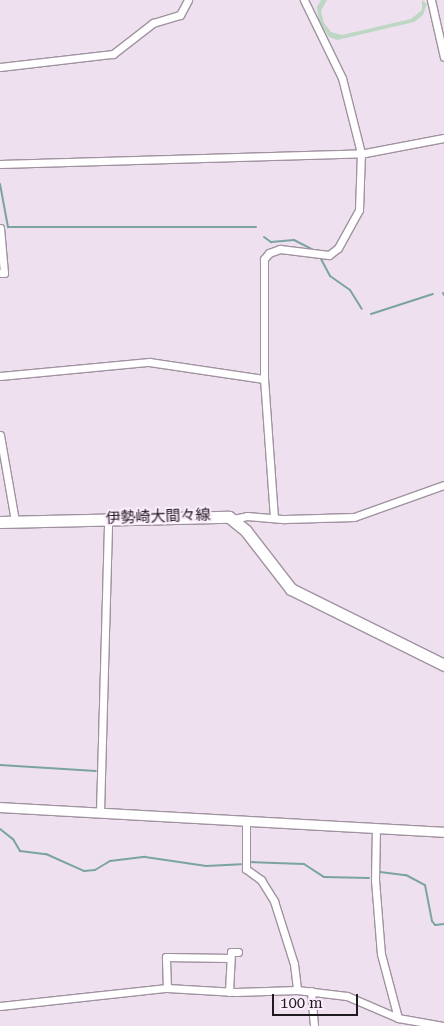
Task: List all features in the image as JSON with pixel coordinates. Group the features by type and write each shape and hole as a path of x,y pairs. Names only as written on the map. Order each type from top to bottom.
{"main road":[{"name":"伊勢崎大間々線","path":"0,522 218,515 233,519"},
{"path":"233,519 246,531 291,589 444,665"}],"street":[{"path":"0,67 113,54 153,24 180,15 188,0"},
{"path":"274,518 264,379 262,278 266,255 288,249 329,255 338,248 358,214 360,153 338,65 304,0"},
{"path":"431,0 444,57"},
{"path":"0,164 360,153 444,138"},
{"path":"0,228 4,274 0,273"},
{"path":"0,376 149,362 264,379"},
{"path":"0,436 15,521"},
{"path":"233,519 247,516 274,518 359,516 444,485"},
{"path":"100,812 108,519"},
{"path":"0,807 444,832"},
{"path":"246,821 246,869 261,880 274,901 294,964 297,990"},
{"path":"376,828 375,880 381,954 398,1018"},
{"path":"229,992 230,952 238,952"},
{"path":"167,988 166,957 230,958"},
{"path":"0,1006 167,988 229,992 297,990 347,996 398,1018 444,1026"},
{"path":"310,991 314,1026"}],"green space":[{"path":"321,0 327,0 321,11 324,23 331,32 342,35 411,19 422,10 422,0 427,4 423,15 414,22 337,40 329,37 319,21 317,7"}],"waterway":[{"path":"0,184 8,227 256,227"},
{"path":"264,237 271,242 294,240 312,249"},
{"path":"321,259 330,276 350,290 362,309"},
{"path":"371,314 433,294"},
{"path":"0,765 96,771"},
{"path":"14,812 202,823"},
{"path":"0,829 13,839 20,851 46,854 84,871 95,870 110,861 145,857 206,866 241,864"},
{"path":"250,862 304,864 324,877 369,878"},
{"path":"380,872 406,875 425,885 432,921 435,925 444,924"}]}
